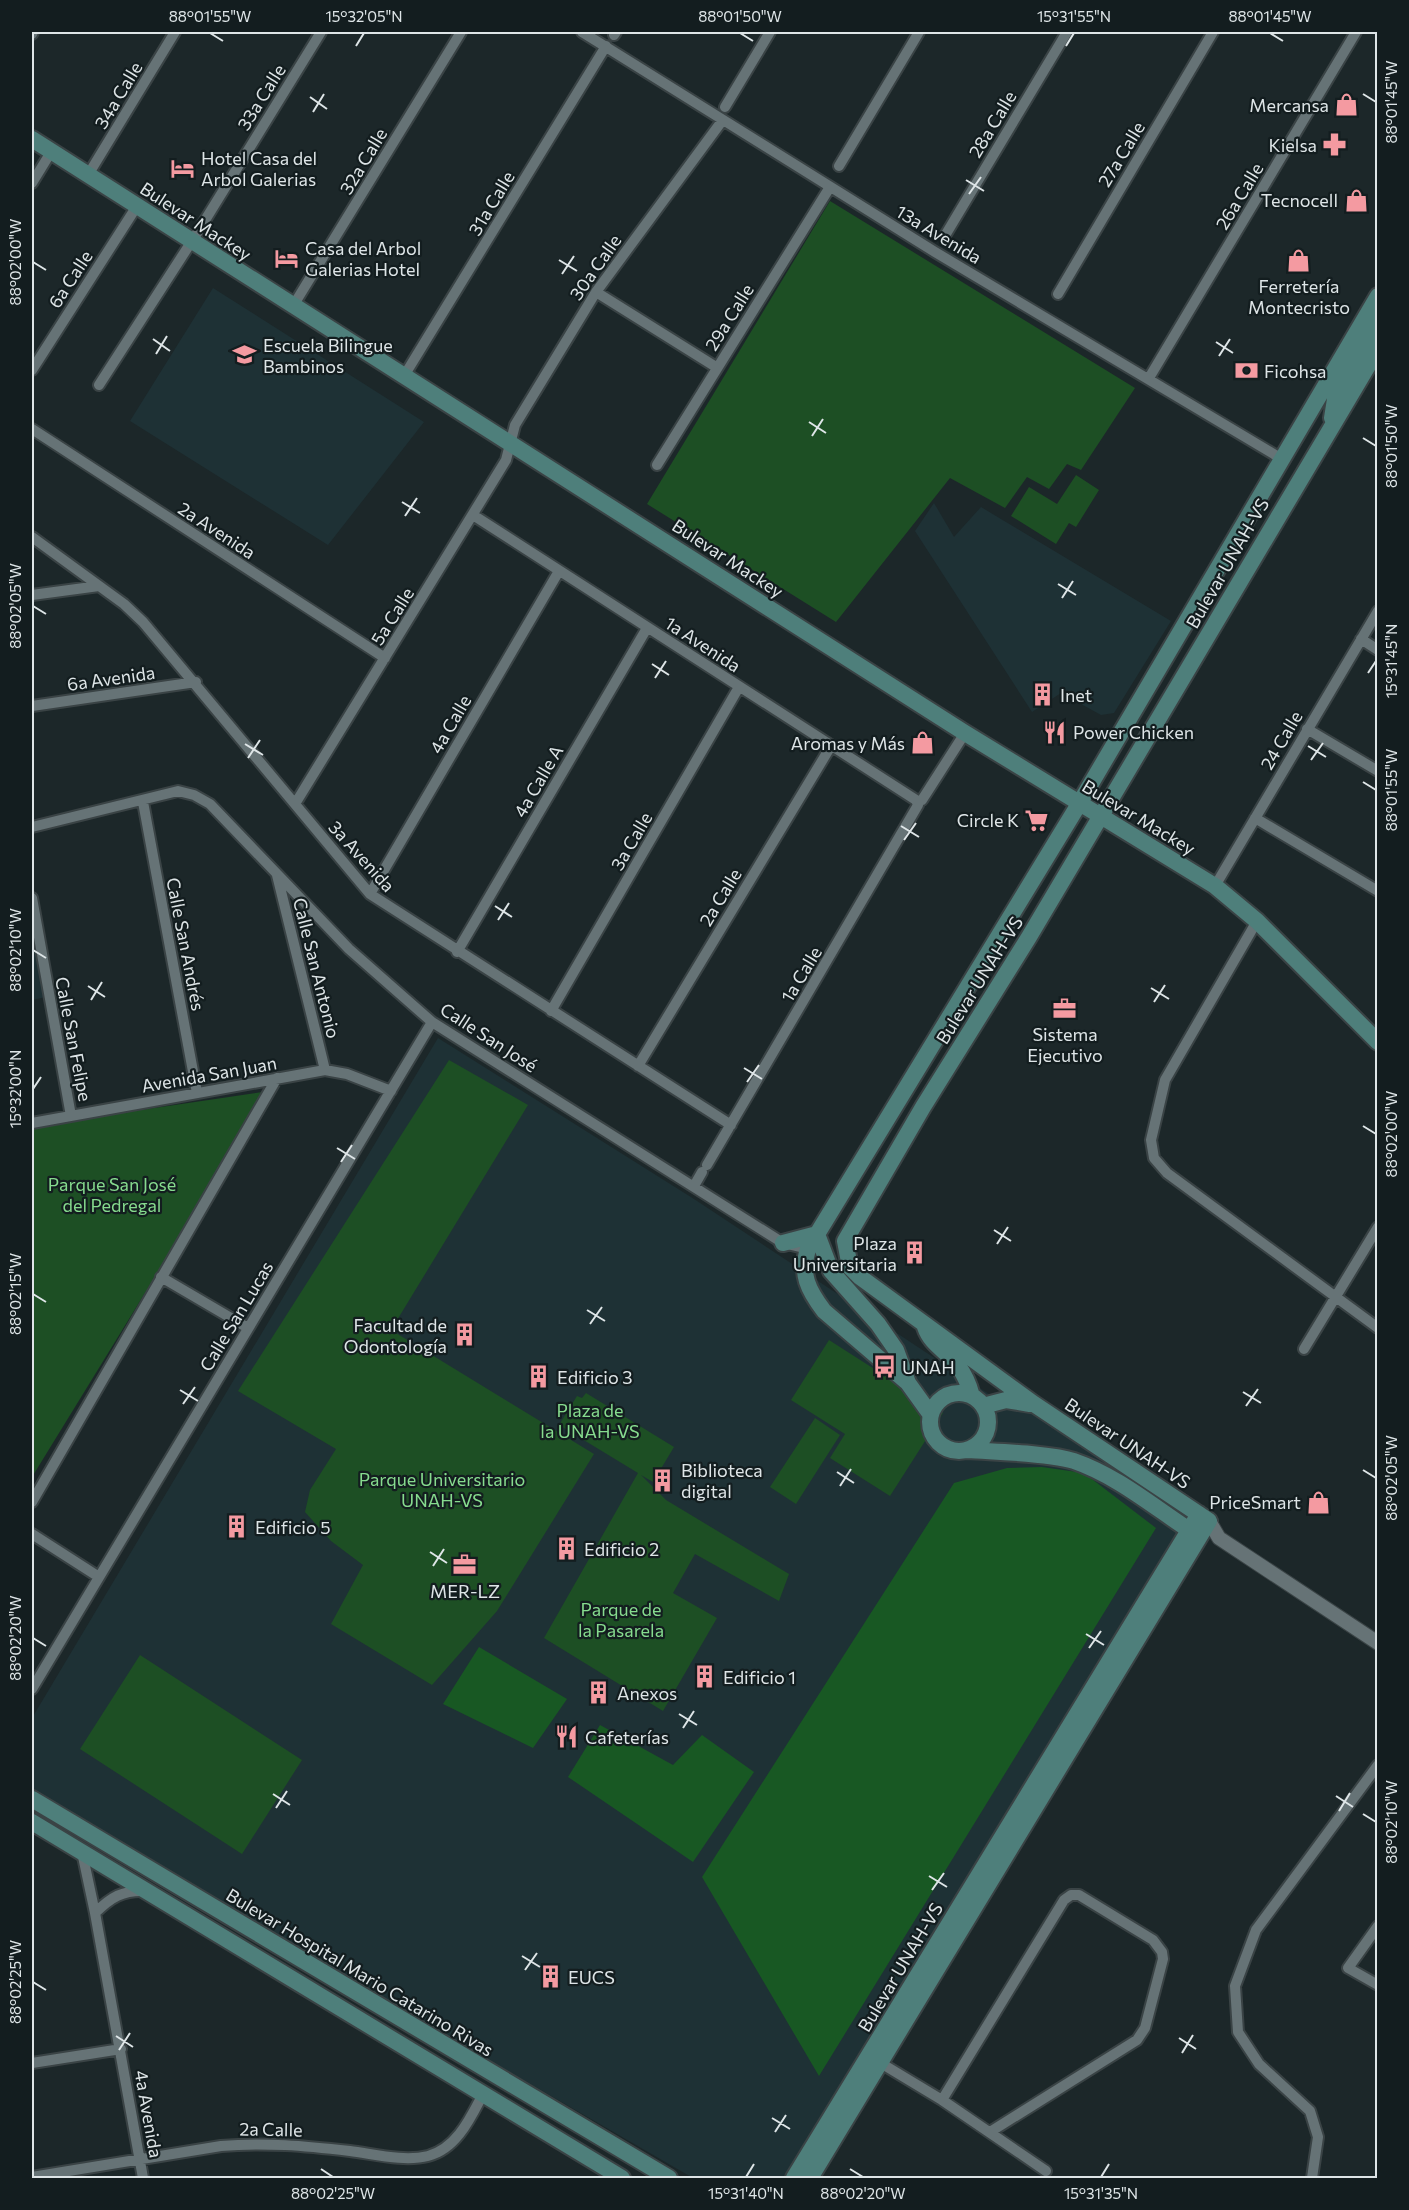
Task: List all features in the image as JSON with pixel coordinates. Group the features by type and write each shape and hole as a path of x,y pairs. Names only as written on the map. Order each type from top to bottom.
{"main road":[{"name":"Bulevar Mackey","path":"32,139 293,306 512,442 965,733 1215,886 1257,921 1377,1042"},
{"name":"Bulevar UNAH-VS","path":"808,1249 1079,804 1377,297"},
{"path":"1331,425 1336,393 1377,323"},
{"name":"Bulevar UNAH-VS","path":"794,2178 931,1965 1204,1518 1034,1404 850,1267 845,1241 1101,816 1377,349"},
{"path":"783,1244 817,1234 831,1271 878,1324 896,1350 908,1383"},
{"path":"808,1249 804,1263 804,1277 814,1298 828,1315 908,1383 931,1415"},
{"path":"923,1322 928,1338 957,1365 969,1383 978,1401 988,1420 985,1435 968,1450 953,1450 937,1441 931,1430 931,1415 938,1402 950,1394 978,1401 1006,1400 1034,1404"},
{"name":"Bulevar UNAH-VS","path":"968,1450 1072,1460 1125,1486 1194,1533"},
{"name":"Bulevar Hospital Mario Catarino Rivas","path":"32,1799 653,2172 669,2178"},
{"path":"32,1822 482,2096 622,2178"},
{"name":"Bulevar UNAH-VS","path":"810,2178 879,2062 931,1965"}],"street":[{"name":"34a Calle","path":"88,175 175,32"},
{"name":"33a Calle","path":"99,385 192,241 321,32"},
{"name":"32a Calle","path":"293,306 461,32"},
{"name":"13a Avenida","path":"582,32 830,187 1282,459"},
{"path":"725,107 770,32"},
{"path":"839,166 919,32"},
{"name":"28a Calle","path":"946,234 1067,32"},
{"name":"27a Calle","path":"1058,294 1213,32"},
{"name":"26a Calle","path":"1149,378 1356,32"},
{"name":"31a Calle","path":"404,376 606,46"},
{"name":"30a Calle","path":"512,442 515,425 596,292 722,121"},
{"path":"32,183 51,152"},
{"name":"29a Calle","path":"657,465 830,187"},
{"name":"6a Calle","path":"32,370 137,206"},
{"path":"596,292 717,367"},
{"name":"2a Avenida","path":"32,429 385,658"},
{"name":"5a Calle","path":"295,804 506,460 512,442"},
{"name":"1a Avenida","path":"473,515 831,746 919,800"},
{"name":"3a Avenida","path":"32,537 99,585 143,622 196,682 370,894 731,1125"},
{"name":"4a Calle","path":"370,894 559,571"},
{"path":"32,595 99,585"},
{"name":"24 Calle","path":"1215,886 1377,611"},
{"name":"4a Calle A","path":"458,952 647,628"},
{"path":"1361,639 1377,650"},
{"name":"6a Avenida","path":"32,706 196,682"},
{"name":"3a Calle","path":"551,1011 739,687"},
{"path":"1306,729 1377,771"},
{"name":"1a Calle","path":"694,1186 918,809 919,800 965,733"},
{"name":"2a Calle","path":"638,1066 831,746"},
{"name":"Calle San José","path":"143,802 177,791 194,795 210,804 349,949 432,1022 783,1244 808,1249"},
{"path":"32,827 143,802"},
{"name":"Calle San Andrés","path":"143,802 197,1093"},
{"path":"1255,818 1377,891"},
{"name":"Calle San Antonio","path":"277,874 325,1070"},
{"name":"Calle San Felipe","path":"32,898 71,1116"},
{"path":"1257,921 1170,1068 1159,1107 1151,1150 1154,1158 1167,1173 1377,1328"},
{"name":"Calle San Lucas","path":"32,1689 432,1022"},
{"name":"Avenida San Juan","path":"32,1123 325,1070 347,1074 391,1090"},
{"path":"32,1502 277,1078"},
{"path":"1304,1349 1377,1227"},
{"path":"161,1277 248,1328"},
{"path":"1204,1518 1219,1538 1377,1643"},
{"path":"1194,1533 1219,1538"},
{"path":"32,1534 99,1576"},
{"path":"1312,2178 1318,2137 1310,2111 1259,2064 1238,2032 1235,1986 1256,1930 1377,1766"},
{"name":"4a Avenida","path":"82,1852 121,2049 143,2178"},
{"path":"95,1913 109,1899 120,1893 145,1891"},
{"path":"942,2100 1064,1900 1071,1895 1079,1895 1153,1940 1162,1952 1163,1959 1144,2028 1137,2040 990,2132"},
{"path":"1377,1926 1348,1968 1377,1984"},
{"path":"32,2063 121,2049"},
{"path":"879,2062 942,2100 1046,2171"},
{"name":"2a Calle","path":"32,2178 252,2143 290,2144 398,2157 429,2156 449,2145 460,2133 482,2096"}],"shaded area":[{"name":"Escuela Bilingue Bambinos","path":"213,288 424,422 328,545 130,421"},
{"path":"934,503 954,537 981,507 1171,621 1114,713 1101,715 1061,693 1032,712 915,531"},
{"path":"32,901 46,997 32,1000"},
{"path":"438,1038 694,1199 998,1400 1007,1389 1188,1526 786,2178 693,2178 32,1796 32,1718"}],"green space":[{"path":"830,201 1135,388 1081,470 1067,464 1049,489 1027,477 1005,508 950,478 836,622 647,504"},
{"path":"1076,475 1099,490 1076,527 1069,523 1056,544 1011,516 1029,487 1057,504"},
{"name":"Parque Universitario UNAH-VS","path":"449,1060 528,1105 391,1330 594,1454 497,1611 432,1685 331,1624 363,1565 331,1541 305,1512 310,1490 336,1449 238,1391"},
{"name":"Parque San José del Pedregal","path":"269,1091 32,1477 32,1126"},
{"path":"829,1340 943,1413 890,1496 830,1458 845,1434 791,1400"},
{"name":"Parque de la Pasarela","path":"586,1393 674,1447 653,1482 641,1475 666,1500 789,1574 779,1601 695,1554 673,1593 717,1618 663,1711 544,1638 638,1473 559,1425 577,1396 582,1398"},
{"path":"815,1418 840,1435 796,1504 770,1487"},
{"path":"1042,1467 1084,1473 1156,1528 819,2076 702,1877 954,1483 1007,1468"},
{"path":"479,1647 567,1699 533,1748 443,1704"},
{"path":"140,1655 302,1760 242,1854 80,1749"},
{"path":"600,1725 673,1765 702,1735 754,1772 693,1862 568,1777"}],"place":[{"name":"Mercansa","path":"1347,105"},
{"name":"Kielsa","path":"1335,145"},
{"name":"Hotel Casa del Arbol Galerias","path":"183,168"},
{"name":"Tecnocell","path":"1356,200"},
{"name":"Casa del Arbol Galerias Hotel","path":"287,258"},
{"name":"Ferretería Montecristo","path":"1299,260"},
{"name":"Escuela Bilingue Bambinos","path":"245,355"},
{"name":"Ficohsa","path":"1246,371"},
{"name":"Inet","path":"1042,695"},
{"name":"Power Chicken","path":"1055,732"},
{"name":"Aromas y Más","path":"923,743"},
{"name":"Circle K","path":"1037,820"},
{"name":"Sistema Ejecutivo","path":"1065,1008"},
{"name":"Plaza Universitaria","path":"915,1253"},
{"name":"Facultad de Odontología","path":"465,1335"},
{"name":"UNAH","path":"884,1367"},
{"name":"Edificio 3","path":"539,1377"},
{"name":"Biblioteca digital","path":"663,1480"},
{"name":"PriceSmart","path":"1319,1502"},
{"name":"Edificio 5","path":"237,1527"},
{"name":"Edificio 2","path":"566,1549"},
{"name":"MER-LZ","path":"465,1565"},
{"name":"Edificio 1","path":"705,1677"},
{"name":"Anexos","path":"599,1693"},
{"name":"Cafeterías","path":"567,1737"},
{"name":"EUCS","path":"550,1977"}],"park label":[{"name":"Plaza de la UNAH-VS","path":"590,1420"}]}
